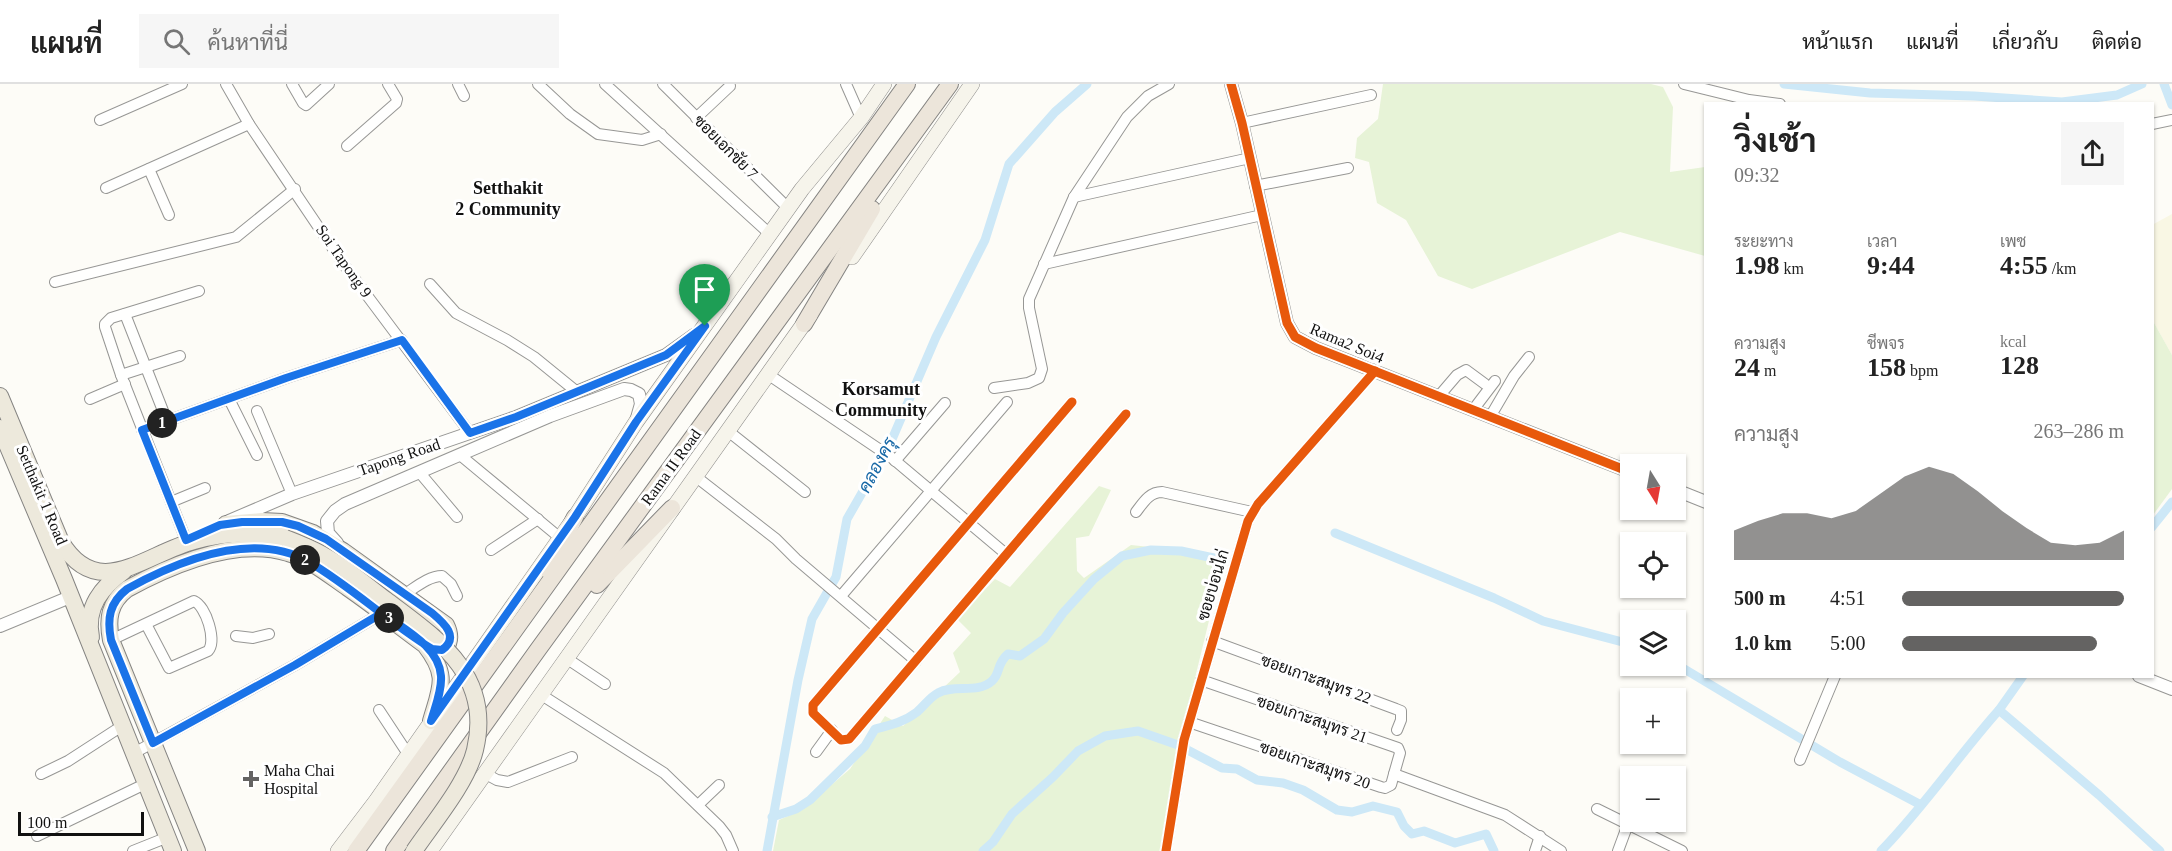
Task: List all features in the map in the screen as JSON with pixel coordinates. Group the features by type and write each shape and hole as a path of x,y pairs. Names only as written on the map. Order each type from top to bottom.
{"highway":[{"name":"Rama II Road","path":"356,851 907,84"},
{"name":"Rama II Road","path":"394,851 950,84"},
{"path":"804,324 924,120"},
{"path":"537,651 626,554 672,508"},
{"path":"523,619 575,517"}],"main road":[{"path":"338,851 376,801 575,517 636,422 802,189 861,118 884,84"},
{"name":"Rama II Road","path":"430,851 672,508 769,375 972,84"},
{"name":"Setthakit 1 Road","path":"0,396 61,542 69,556 84,568 97,572 112,572 129,568 181,544 236,532 285,538 323,554 436,638 456,659 468,678 478,713 474,752 448,802 414,851"},
{"name":"Setthakit 1 Road","path":"0,428 171,844"},
{"name":"Tapong Road","path":"181,544 220,525 252,521 282,522 313,533 343,551 446,625 450,632 447,647 436,651 425,645"},
{"path":"197,851 111,640 108,626 109,614 117,596 127,589 196,559 223,550 269,549 289,553 307,561 425,645 437,660 441,678 431,721"},
{"path":"94,655 89,627 93,605 105,587 129,568"}],"street":[{"path":"100,120 182,84"},
{"name":"Soi Tapong 9","path":"226,84 249,124 295,189 342,262 470,433"},
{"path":"292,84 303,104 306,105 330,84"},
{"path":"347,146 396,103 397,99 388,84"},
{"path":"458,84 464,96"},
{"path":"538,84 570,114 598,135 642,140 661,134"},
{"path":"605,84 771,235"},
{"name":"ซอยเอกชัย 7","path":"663,84 789,209"},
{"path":"846,84 861,118"},
{"path":"994,388 1035,382 1041,374 1029,299 1044,264 1074,197 1127,117 1148,96 1169,84"},
{"name":"Rama2 Soi4","path":"1231,84 1242,123 1287,323 1295,337 1307,344 1620,468"},
{"path":"1684,84 1764,102"},
{"path":"696,118 730,86"},
{"path":"1242,123 1371,95"},
{"path":"2156,123 2172,120"},
{"path":"106,188 249,124"},
{"path":"1074,197 1250,158"},
{"path":"1255,186 1348,168"},
{"path":"149,169 169,215"},
{"path":"55,282 236,237 295,189"},
{"path":"1044,264 1262,215"},
{"path":"430,284 456,313 534,357 578,392"},
{"path":"181,544 171,502 123,380 105,331 105,324 111,318 199,291"},
{"path":"125,314 167,421"},
{"name":"Tapong Road","path":"220,525 292,494 516,417 578,392 666,355 705,326"},
{"path":"142,430 402,340"},
{"path":"90,399 145,368 180,356"},
{"path":"1490,417 1514,376 1529,357"},
{"path":"1439,396 1457,375 1467,370 1490,383 1473,410"},
{"name":"ซอยบ่อนไก่","path":"1166,851 1184,740 1244,531 1252,512 1375,371"},
{"path":"769,375 890,456 1006,554"},
{"name":"Tapong Road","path":"343,551 328,533 327,521 345,504 550,416 624,389 639,394 641,404 636,422"},
{"path":"230,399 257,455"},
{"path":"835,591 931,491 1007,402"},
{"path":"1072,402 813,705 813,713 841,740 849,739 1126,414"},
{"path":"890,456 945,403"},
{"path":"257,411 292,494"},
{"path":"728,431 806,492"},
{"path":"460,455 560,537"},
{"path":"420,473 457,517"},
{"path":"695,476 776,539 877,630 916,661"},
{"path":"171,502 205,488"},
{"path":"1136,512 1150,495 1162,492 1252,512"},
{"path":"1686,494 1704,501"},
{"path":"491,550 538,519"},
{"path":"405,594 436,576 442,576 451,584 457,596"},
{"path":"0,626 70,597"},
{"path":"111,640 194,601 198,602 203,609 213,641 212,647 208,651 169,668 146,624"},
{"path":"134,753 295,665 382,613"},
{"path":"236,636 253,638 269,634"},
{"name":"ซอยเกาะสมุทร 22","path":"1212,641 1401,711 1402,716 1397,730"},
{"path":"566,658 605,684"},
{"path":"1801,757 1834,678"},
{"path":"2144,678 2172,689"},
{"name":"ซอยเกาะสมุทร 21","path":"1202,680 1398,748 1400,753 1394,774"},
{"path":"540,694 664,773 726,835 733,851"},
{"path":"380,710 408,754"},
{"name":"ซอยเกาะสมุทร 20","path":"1189,722 1381,787 1391,785 1394,774 1487,808 1540,836 1561,851"},
{"path":"41,774 68,761 122,726"},
{"path":"816,752 832,730"},
{"path":"484,773 497,780 508,782 572,758"},
{"path":"37,836 147,783"},
{"path":"698,805 719,785"},
{"path":"1597,809 1620,820"},
{"path":"1618,851 1625,832"},
{"path":"1644,832 1682,851"},
{"path":"1535,851 1540,836"},
{"path":"133,851 171,844"}],"shaded area":[{"path":"2172,214 2172,355 2154,323 2154,224"}],"green space":[{"path":"1383,84 1651,84 1663,87 1673,107 1670,172 1704,167 1704,256 1620,232 1472,289 1438,276 1406,220 1377,203 1369,162 1355,158 1357,138 1378,119"},
{"path":"2154,323 2172,355 2172,489 2154,514"},
{"path":"1099,486 1111,490 1089,536 1076,538 1077,571 1084,578 1131,545 1225,555 1176,756 1161,851 773,851 779,820 802,810 850,769 885,716 903,726 960,672 953,653 971,633 957,619 995,579 1010,587"}],"waterway":[{"name":"คลองครุ","path":"767,851 798,680 812,619 836,577 847,519 890,444 936,337 985,240 1009,164 1055,112 1087,84"},
{"name":"คลองครุ","path":"1784,84 1870,93 1974,96 2062,102 2117,95 2142,84"},
{"path":"2164,84 2172,105"},
{"path":"2154,524 2172,502"},
{"path":"1335,533 1494,598 1543,621 1620,641"},
{"path":"772,817 796,809 810,800 865,746 875,729 907,718 944,690 980,687 992,681 1008,654 1020,656 1044,639 1063,613 1094,579 1122,556 1151,550 1181,551 1223,560"},
{"path":"1686,670 1840,762 1921,805"},
{"path":"2022,678 1999,710 2099,795 2160,851"},
{"path":"1881,851 1912,817 1999,710"},
{"path":"983,851 993,842 1012,814 1078,751 1105,736 1138,731 1178,745 1222,768 1237,769 1257,780 1283,783 1303,790 1337,810 1352,812 1373,806 1397,812 1404,826 1412,834 1424,831 1455,843 1486,834 1494,851"}],"cycle path":[{"path":"1231,84 1242,123 1287,323 1295,337 1316,348 1620,468"},
{"path":"1166,851 1184,740 1248,521 1258,504 1375,371"},
{"path":"1072,402 813,705 813,713 841,740 849,739 1126,414"}],"place":[{"name":"Maha Chai Hospital","path":"251,779"}],"district":[{"name":"Setthakit 2 Community","path":"508,198"},
{"name":"Korsamut Community","path":"881,399"}],"route":[{"path":"705,326 636,422 575,517 431,721 438,699 441,678 437,660 425,645 382,613 295,665 153,743 111,640 108,626 109,614 117,596 127,589 196,559 223,550 247,548 289,553 331,576 436,651 447,647 450,632 446,625 432,613 326,539 298,526 282,522 242,522 220,525 186,540 142,430 286,378 402,340 470,433 516,417 666,355 705,326"}]}
